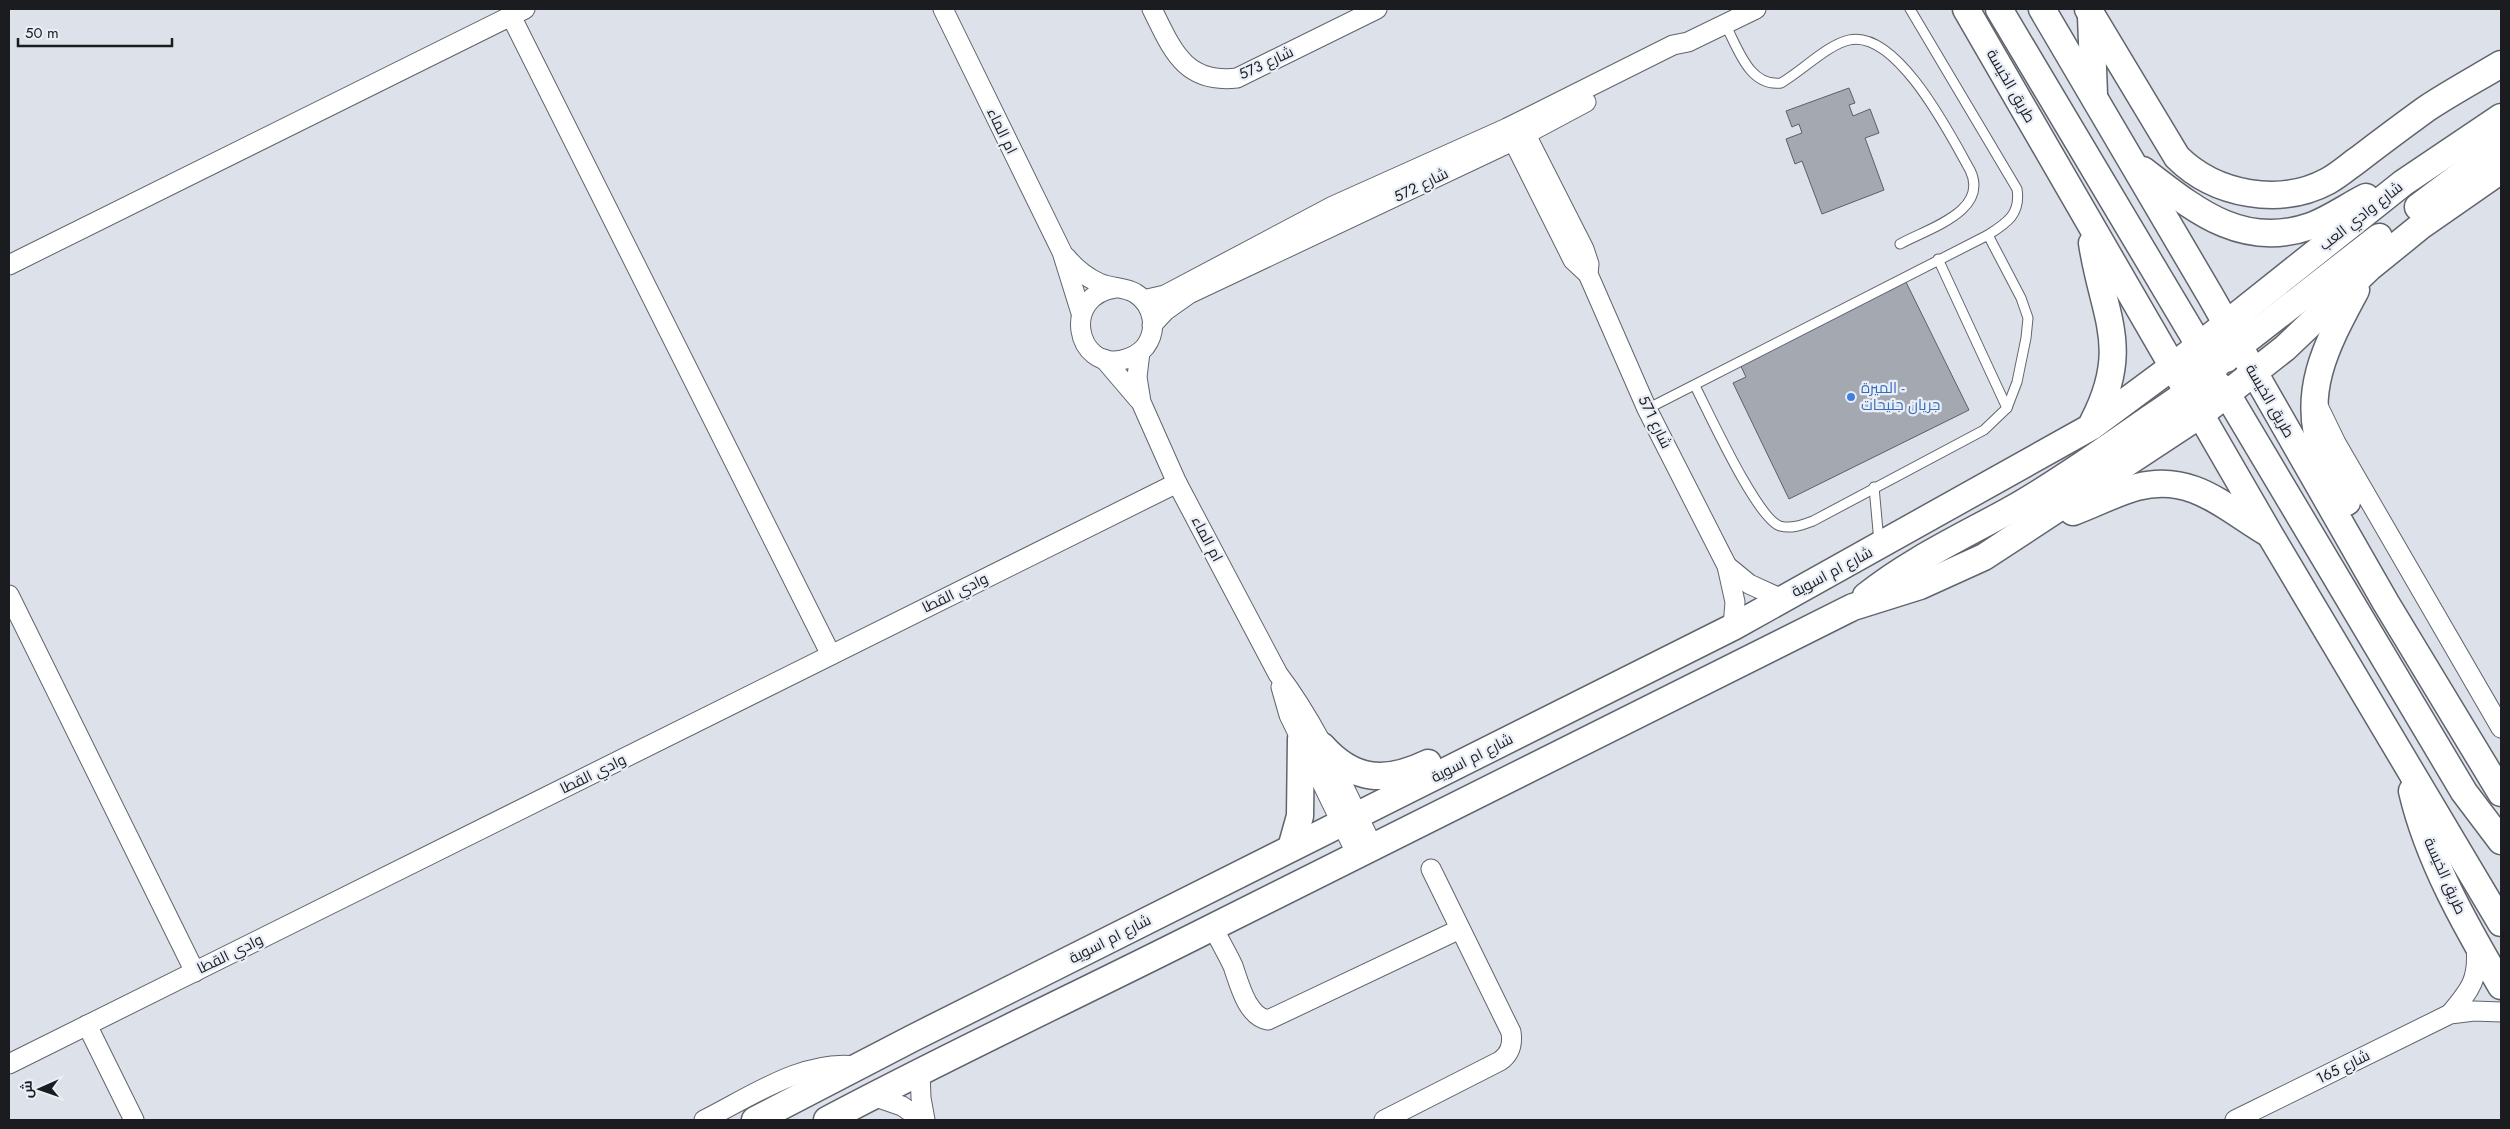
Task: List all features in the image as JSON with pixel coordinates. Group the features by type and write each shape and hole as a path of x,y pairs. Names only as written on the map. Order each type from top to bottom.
{"main road":[{"name":"طريق الخيسة","path":"1966,9 2269,533 2501,923"},
{"path":"1999,9 2460,784 2501,841"},
{"name":"طريق الخيسة","path":"2042,9 2226,323 2386,603 2501,793"},
{"path":"2090,12 2094,98"},
{"path":"2090,12 2177,157 2190,170 2204,178 2230,189 2260,194 2294,194 2328,181 2429,108 2501,64"},
{"name":"شارع وادي العب","path":"2199,345 2403,183 2501,117"},
{"path":"1853,607 1887,598 1952,573 1984,557 2200,415 2199,400 2239,346 2465,170 2501,145"},
{"path":"2132,162 2188,204 2212,219 2226,226 2264,234 2287,232 2313,225 2366,197 2403,183"},
{"path":"2172,367 2179,365 2190,366 2216,375 2254,373 2285,348 2369,268 2422,225 2501,170"},
{"path":"2088,222 2094,256 2111,320 2113,357 2107,394 2091,427"},
{"path":"2369,268 2329,340 2320,364 2315,397 2316,427 2324,457 2374,556 2386,603"},
{"path":"827,1120 920,1071 1207,930 1364,849 1853,607 1896,574 2022,503 2084,465 2187,392 2216,375 2229,338 2226,323"},
{"name":"شارع ام اسوية","path":"755,1120 930,1029 1733,627 2091,427 2199,345"},
{"path":"2046,518 2075,511 2136,488 2159,482 2198,490 2269,533"},
{"path":"1291,848 1300,816 1311,742 1354,772 1382,777 1409,772 1456,752 1494,747"},
{"name":"طريق الخيسة","path":"2404,759 2425,833 2476,943 2501,986"}],"street":[{"name":"ام الماء","path":"943,9 1062,252 1081,313"},
{"name":"شارع 573","path":"1152,9 1178,58 1197,73 1221,80 1237,78 1377,9"},
{"name":"شارع 572","path":"1152,325 1165,311 1190,294 1516,131 1672,58 1682,52 1688,42 1721,16 1756,9"},
{"path":"9,265 518,12 831,655"},
{"name":"شارع 572","path":"1143,300 1165,294 1333,206 1516,131"},
{"name":"شارع 571","path":"1516,131 1574,260 1588,274 1647,409 1727,566 1736,602 1733,627"},
{"name":"ام الماء","path":"1062,252 1085,275 1115,288"},
{"path":"1115,288 1135,293 1143,300 1150,311 1152,325 1149,340 1140,352 1129,358 1117,361 1104,359 1086,345 1081,334 1081,313 1095,294 1115,288"},
{"name":"ام الماء","path":"1140,352 1137,377 1140,402"},
{"name":"ام الماء","path":"1104,359 1140,402 1177,483 1278,674 1285,705 1311,742 1364,849"},
{"path":"2315,397 2336,443 2501,728"},
{"name":"وادي القطا","path":"9,1064 1177,483"},
{"name":"شارع 571","path":"1727,566 1749,584 1782,599"},
{"path":"9,595 195,972"},
{"path":"1384,1120 1500,1061 1510,1049 1511,1032 1431,869"},
{"path":"1207,930 1224,970 1235,979 1256,1015 1264,1019 1272,1019 1460,929"},
{"name":"شارع 165","path":"2450,1014 2474,982 2477,958 2476,943"},
{"name":"شارع 165","path":"2235,1120 2450,1014 2474,1010 2501,1012"},
{"path":"87,1025 134,1120"},
{"path":"704,1120 801,1072 830,1065 860,1067"},
{"path":"920,1071 920,1098 926,1120"},
{"path":"873,1096 902,1106 922,1120"}],"lane":[{"path":"1647,409 1988,235 2011,220 2018,200 2017,189 1910,9"},
{"path":"1721,16 1754,76 1762,81 1772,84 1781,83 1842,42 1859,39 1875,44 1920,85 1970,170 1975,186 1974,194 1965,208 1900,244"},
{"path":"1695,386 1758,506 1778,525 1792,528 1813,521 1984,430 2007,408 2017,382 2027,333 2028,318 2023,302 1988,235"},
{"path":"1938,259 2007,408"},
{"path":"1874,487 1879,547"}],"building":[{"path":"1849,88 1855,103 1849,105 1853,116 1870,109 1879,133 1865,138 1884,190 1822,214 1802,161 1795,164 1786,139 1802,133 1799,124 1792,127 1786,111"},
{"name":"الميرة - جريان جنيحات","path":"1903,276 1969,410 1789,499 1733,383 1746,377 1737,358"}],"place":[{"name":"الميرة - جريان جنيحات","path":"1851,397"}]}
